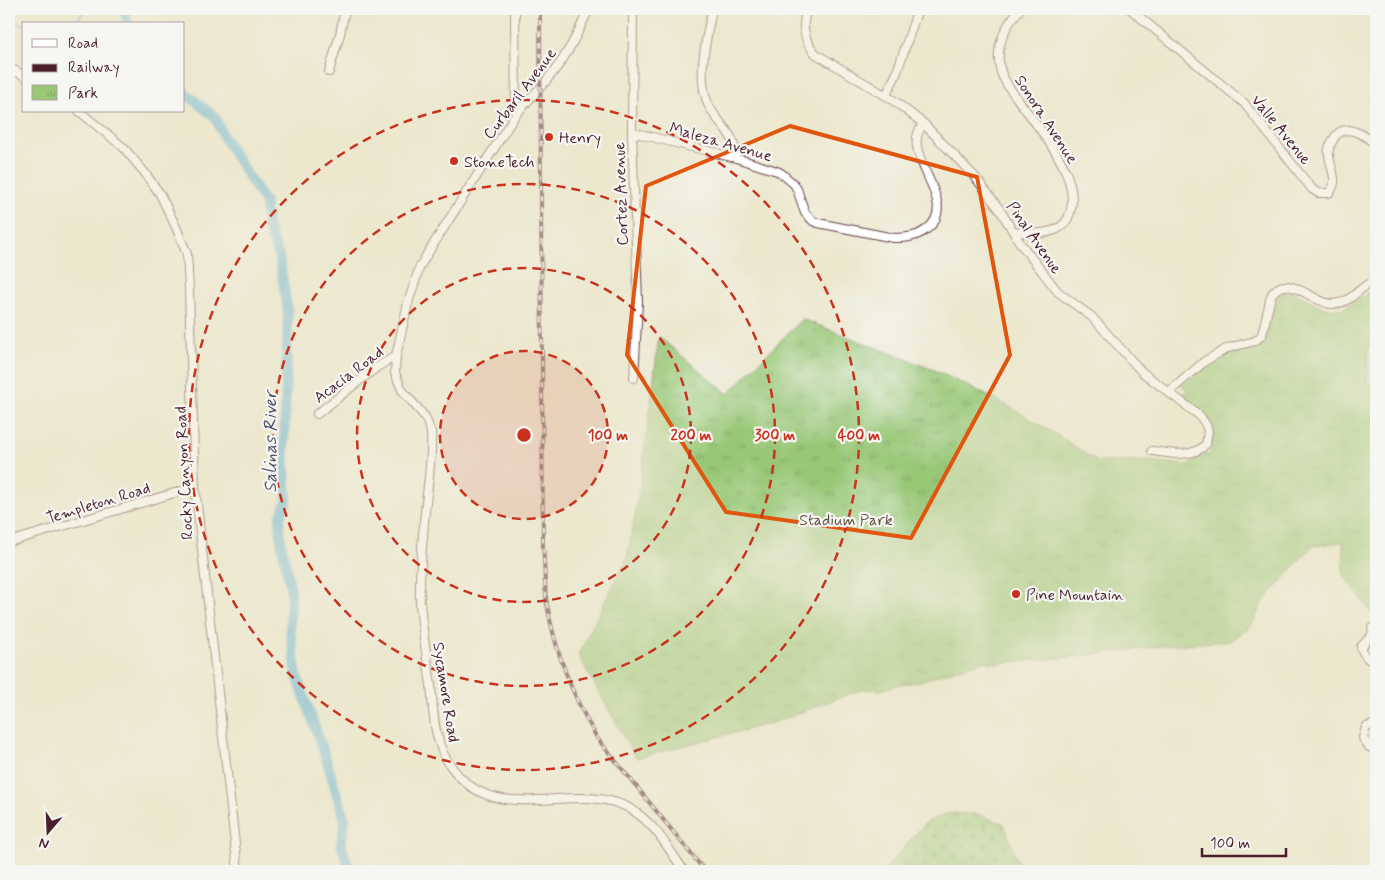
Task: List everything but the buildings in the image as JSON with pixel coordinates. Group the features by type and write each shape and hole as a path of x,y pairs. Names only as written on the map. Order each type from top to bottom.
{"street":[{"path":"329,72 345,9"},
{"path":"515,9 516,114"},
{"name":"Curbaril Avenue","path":"396,356 408,303 420,266 516,114 549,77 566,54 589,9"},
{"name":"Cortez Avenue","path":"633,9 632,132 638,302 634,378"},
{"path":"712,9 704,62 704,91 712,111 734,142 736,158"},
{"name":"Pinal Avenue","path":"807,9 804,28 806,39 811,49 823,60 886,95 924,124 976,178 1000,210 1025,250 1058,292 1092,318 1142,372 1204,420 1208,431 1206,444 1194,452 1183,454 1152,451"},
{"path":"886,95 896,75 918,9"},
{"name":"Sonora Avenue","path":"1013,231 1028,234 1049,232 1057,229 1067,219 1072,203 1071,188 1062,163 1002,75 999,46 1003,35 1020,9"},
{"name":"Valle Avenue","path":"1130,9 1244,103 1312,189 1318,193 1329,193 1333,187 1334,178 1329,155 1332,142 1338,133 1346,130 1354,131 1366,136 1376,145"},
{"path":"9,67 22,75"},
{"name":"Rocky Canyon Road","path":"80,112 123,147 145,173 160,194 184,246 188,262 195,487 238,871"},
{"name":"Maleza Avenue","path":"632,132 736,158 777,171 788,178 797,189 805,213 818,223 894,238 905,238 919,234 931,226 938,211 937,200 917,148 919,128 924,124"},
{"path":"1170,392 1205,361 1228,348 1255,341 1262,335 1271,296 1273,292 1281,287 1289,286 1296,288 1323,302 1331,304 1346,301 1376,280"},
{"name":"Acacia Road","path":"318,414 377,367 396,356"},
{"name":"Sycamore Road","path":"396,356 395,373 402,390 425,416 431,432 420,602 437,735 446,760 467,784 477,791 495,798 512,800 589,798 608,800 621,804 647,822 684,871"},
{"name":"Templeton Road","path":"9,542 195,487"},
{"path":"1372,628 1372,634 1361,647 1364,655 1376,663"},
{"path":"1376,724 1366,727 1363,738 1369,747 1376,749"}],"highlighted area":[{"path":"790,126 977,177 1010,355 911,538 726,512 627,355 646,186"}],"green space":[{"name":"Stadium Park","path":"1376,288 1373,329 1368,355 1368,383 1376,385 1376,619 1344,575 1343,542 1312,546 1263,602 1252,625 1230,641 1170,645 1073,657 997,663 983,661 917,682 899,684 881,690 863,689 772,723 636,758 578,655 627,558 640,487 659,337 728,394 802,319 934,370 1001,402 1054,433 1098,462 1146,461 1188,465 1211,451 1214,428 1205,416 1180,395 1188,390 1181,385 1212,362 1228,353 1265,340 1273,305 1281,293 1293,292 1324,308 1342,309"},
{"path":"949,813 977,814 1004,824 1021,871 884,871 925,823"}],"waterway":[{"path":"64,22 77,20 86,9"},
{"name":"Salinas River","path":"116,9 127,20"},
{"name":"Salinas River","path":"124,9 127,22"},
{"path":"9,23 22,24"},
{"name":"Salinas River","path":"185,93 215,117 225,140 265,203 267,226 279,257 288,312 284,450 287,500 280,518 281,542 291,591 290,629 297,676 345,820 341,844 350,871"}],"railway":[{"path":"540,9 543,546 545,590 550,622 566,673 580,706 597,738 705,871"}],"place":[{"name":"Henry","path":"549,137"},
{"name":"StoneTech","path":"454,161"},
{"name":"Pine Mountain","path":"1016,594"}]}
